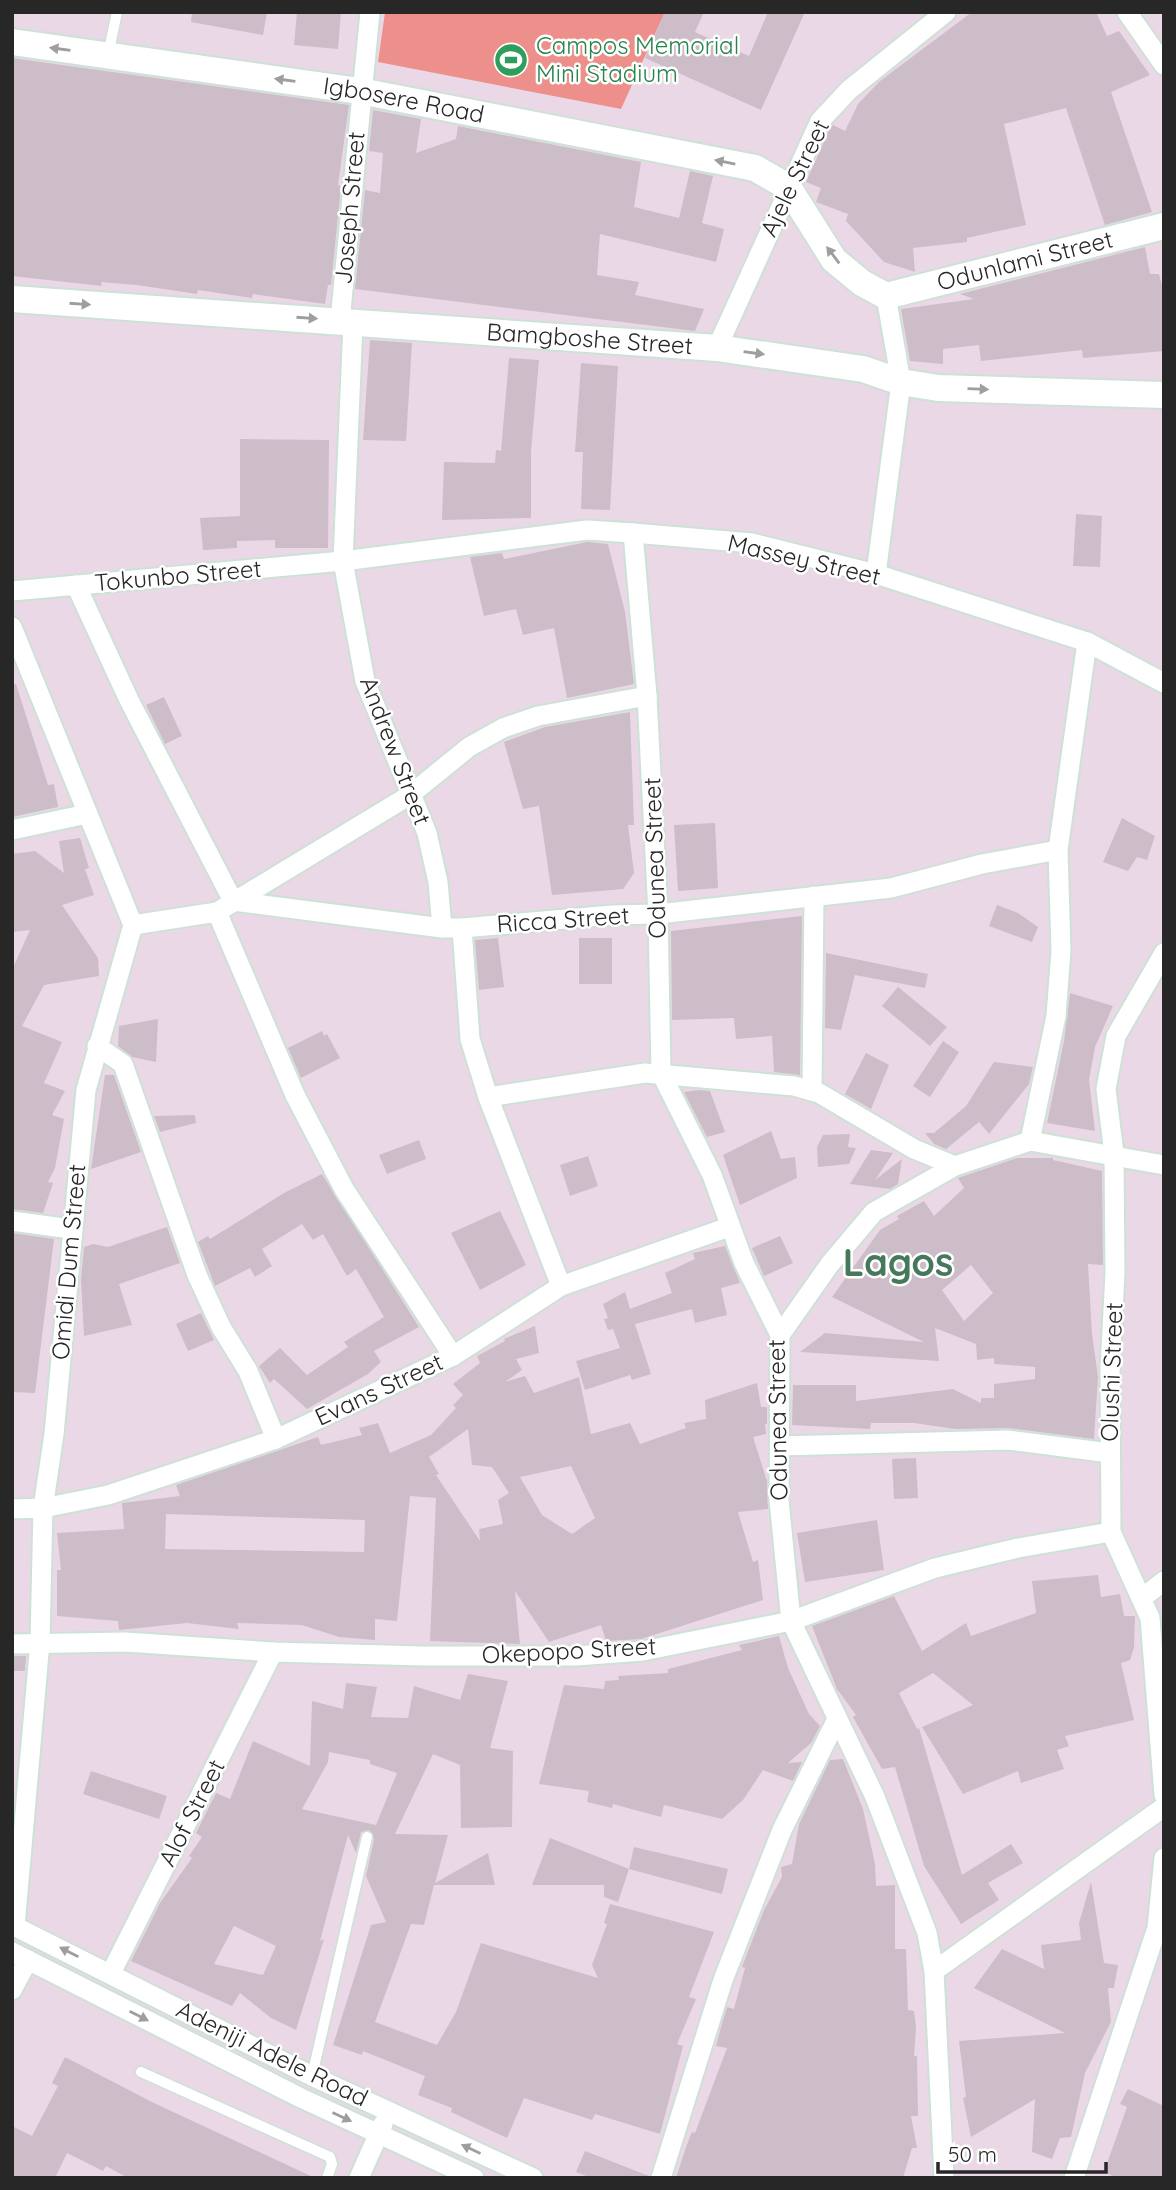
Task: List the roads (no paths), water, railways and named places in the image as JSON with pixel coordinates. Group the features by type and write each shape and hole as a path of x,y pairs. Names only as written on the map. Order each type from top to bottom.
{"main road":[{"name":"Igbosere Road","path":"12,42 360,91 755,168 788,187"},
{"path":"788,187 834,260 862,284 886,296"},
{"name":"Odunlami Street","path":"886,296 1164,226"},
{"name":"Bamgboshe Street","path":"12,299 717,348 863,369 901,382 938,388 1164,395"}],"street":[{"name":"Joseph Street","path":"346,322 360,91 370,12"},
{"name":"Ajele Street","path":"717,348 820,121 849,90 946,12"},
{"path":"1127,12 1163,61"},
{"path":"876,574 901,382 886,296"},
{"name":"Andrew Street","path":"346,322 343,561 365,681 427,833 452,928 470,1039 488,1097 561,1286"},
{"name":"Massey Street","path":"343,561 587,530 752,543 876,574 1087,642 1164,683"},
{"name":"Odunea Street","path":"633,533 648,696 658,914 661,1073 712,1175 729,1227 780,1335 779,1500 791,1621 836,1721 875,1797 927,1933 934,1970 944,2178"},
{"name":"Tokunbo Street","path":"12,591 343,561"},
{"path":"76,585 225,907 295,1095 344,1189 453,1356"},
{"path":"12,626 133,925 225,907 410,795 469,747 503,728 538,716 648,696"},
{"path":"1030,1140 1056,1016 1061,951 1058,850 1087,642"},
{"path":"12,830 87,814"},
{"name":"Ricca Street","path":"225,907 452,928 612,915 658,914 891,888 982,864 1058,850"},
{"path":"812,1091 814,897"},
{"name":"Omidi Dum Street","path":"13,1925 40,1642 43,1508 54,1434 86,1090 133,925"},
{"name":"Olushi Street","path":"1164,953 1116,1036 1106,1089 1114,1154 1115,1273 1110,1367 1111,1532 1142,1598 1157,1617 1164,1795"},
{"path":"97,1046 124,1064 197,1275 221,1327 248,1371 276,1438"},
{"path":"488,1097 661,1073 794,1086 812,1091 899,1138 914,1149 955,1166"},
{"path":"780,1335 830,1264 874,1212 955,1166 1030,1140 1114,1154 1164,1166"},
{"path":"12,1221 71,1229"},
{"name":"Evans Street","path":"12,1509 43,1508 108,1495 276,1438 453,1356 561,1286 729,1227"},
{"path":"780,1446 1008,1440 1110,1453"},
{"name":"Okepopo Street","path":"12,1644 125,1642 273,1652 576,1656 643,1651 791,1621 935,1567 1018,1548 1111,1532"},
{"path":"1142,1598 1164,1581"},
{"name":"Alof Street","path":"111,1973 273,1652"},
{"path":"661,2178 723,1980 782,1830 836,1721"},
{"path":"934,1970 1164,1807"},
{"path":"1074,2178 1160,1934 1164,1858"},
{"name":"Adeniji Adele Road","path":"13,1925 312,2076 533,2178"},
{"path":"12,1990 20,1956"},
{"name":"Adeniji Adele Road","path":"20,1956 302,2098 474,2178"},
{"path":"359,2178 388,2111"}],"lane":[{"path":"108,55 117,12"},
{"path":"312,2076 367,1837"},
{"path":"141,2072 330,2157 332,2164 327,2178"}],"place":[{"name":"Campos Memorial Mini Stadium","path":"511,60"}],"district":[{"name":"Lagos","path":"898,1263"}]}
